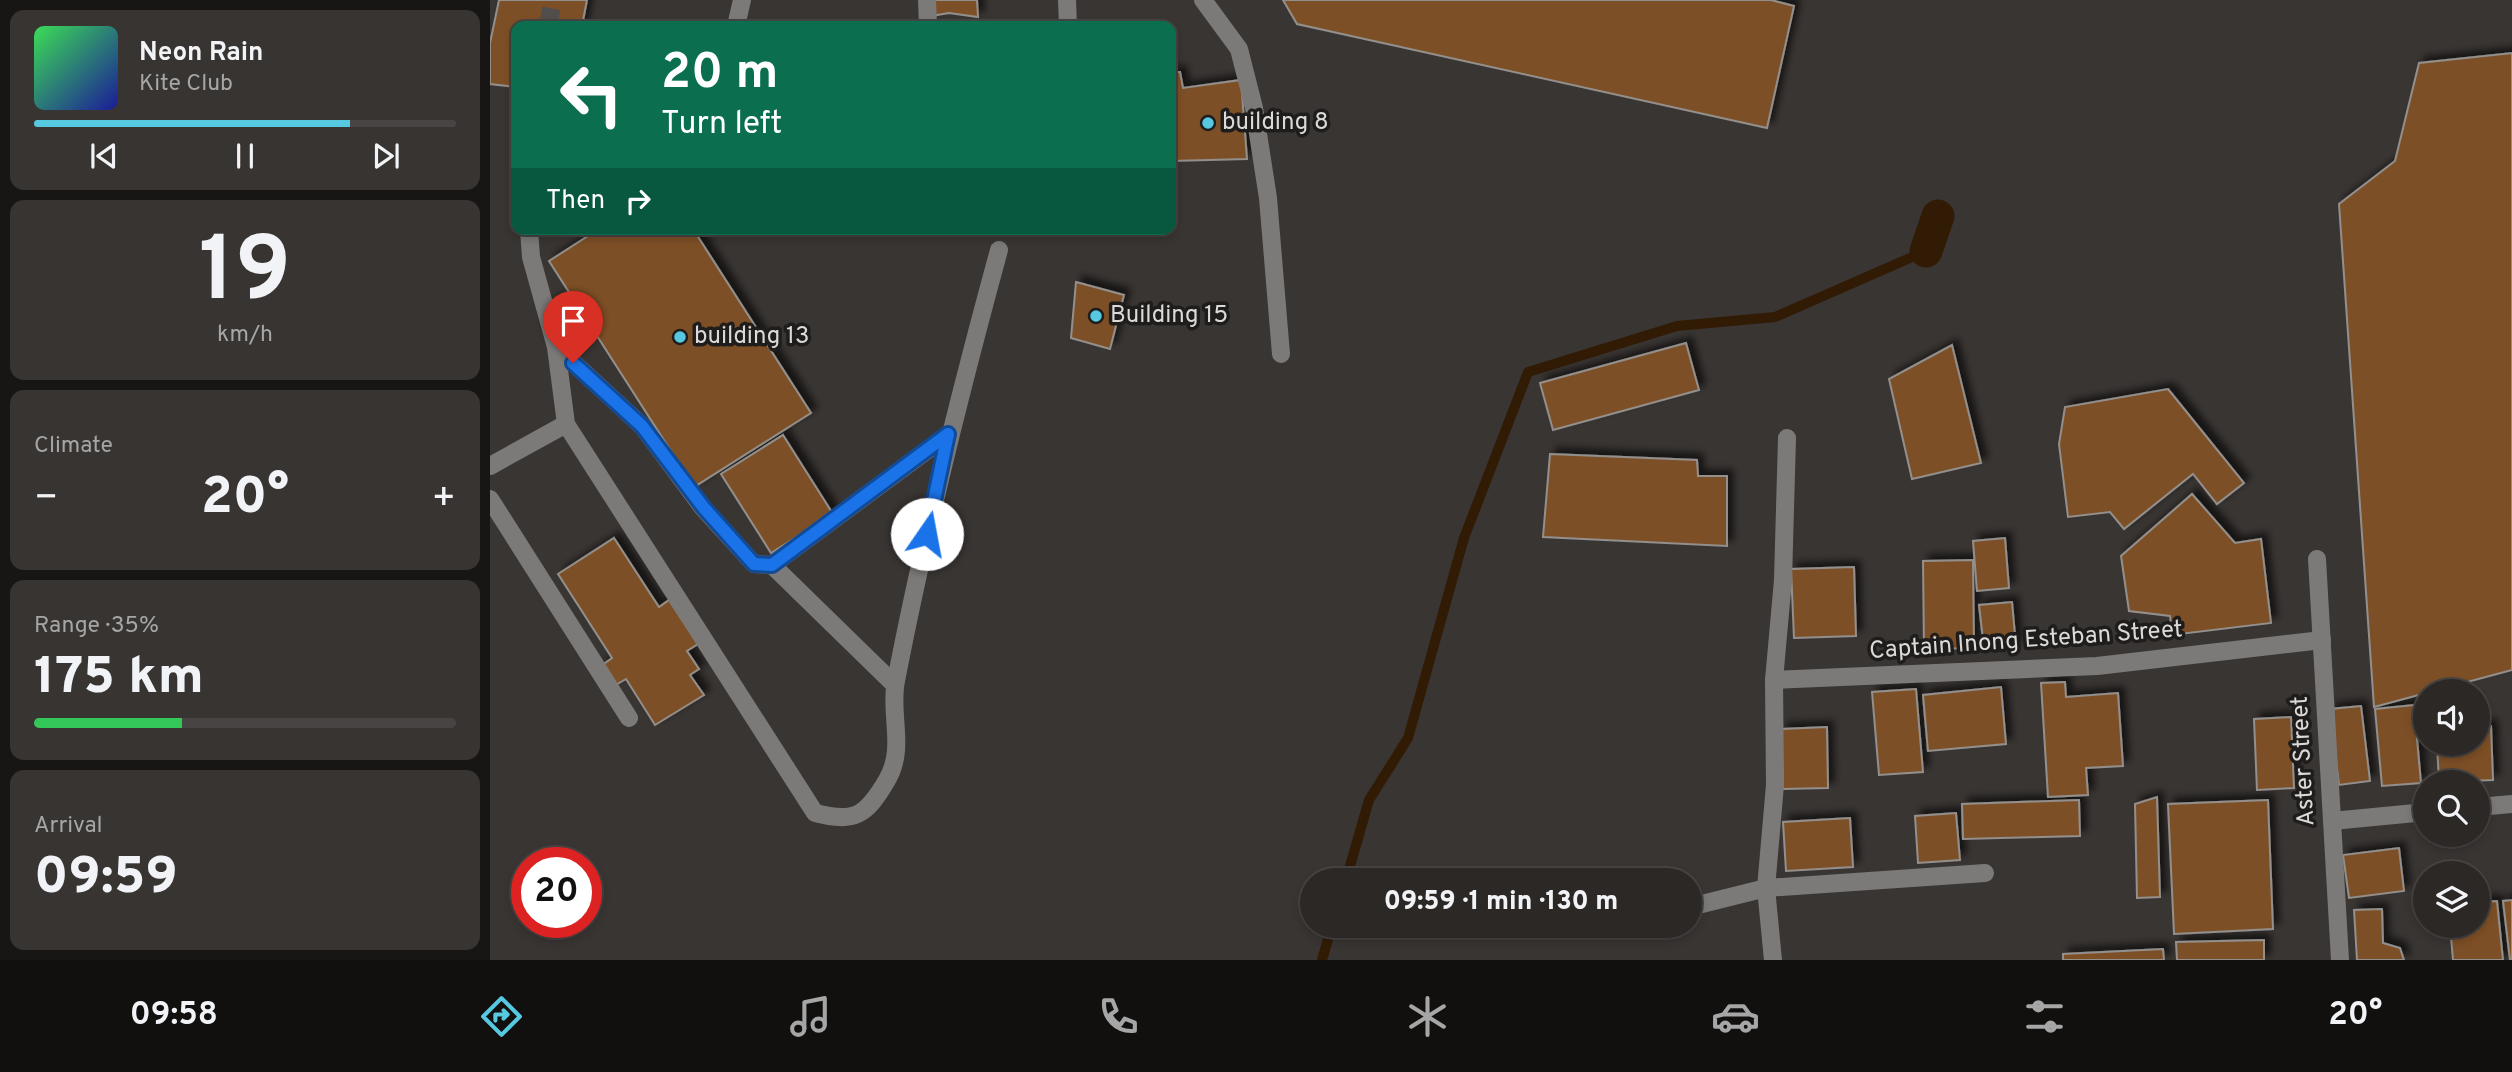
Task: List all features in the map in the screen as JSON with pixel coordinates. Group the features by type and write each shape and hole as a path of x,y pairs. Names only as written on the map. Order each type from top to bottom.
{"street":[{"path":"737,21 742,0"},
{"path":"927,0 928,21"},
{"path":"1066,0 1068,21"},
{"path":"1203,0 1239,49 1254,108 1268,198 1281,354"},
{"path":"529,235 531,257 556,347 566,424 815,813 841,820 859,816 888,779 898,746 895,685 948,434 999,250"},
{"path":"556,347 642,426 704,508 754,564 772,565 948,434"},
{"path":"490,466 566,424"},
{"path":"1773,960 1766,888 1775,785 1774,680 1783,580 1787,438"},
{"path":"490,499 629,718"},
{"name":"Aster Street","path":"2317,559 2340,960"},
{"path":"772,565 895,685"},
{"name":"Captain Inong Esteban Street","path":"1774,680 2097,666 2322,640"},
{"path":"2490,806 2512,804"},
{"path":"2332,821 2413,813"},
{"path":"1702,904 1766,888 1985,873"}],"building":[{"path":"499,0 587,0 583,21 511,21 511,86 490,84 490,43"},
{"path":"931,0 977,0 978,17 949,13 931,16"},
{"path":"1283,0 1771,0 1794,6 1767,128 1297,24"},
{"path":"2512,53 2512,670 2478,679 2413,679 2413,697 2374,707 2339,204 2395,161 2419,63"},
{"name":"building 8","path":"1176,72 1180,72 1183,88 1241,80 1247,159 1176,161"},
{"name":"building 13","path":"590,235 697,235 811,413 694,487 549,261"},
{"name":"Building 15","path":"1076,282 1124,295 1110,349 1071,338"},
{"path":"1686,343 1699,390 1553,430 1540,383"},
{"path":"1952,345 1981,463 1912,479 1889,379"},
{"path":"2168,389 2244,483 2217,504 2193,474 2124,529 2110,512 2068,517 2059,444 2065,407"},
{"path":"783,435 833,514 771,553 721,474"},
{"path":"1550,454 1697,460 1698,476 1727,476 1727,546 1543,537"},
{"path":"2192,494 2235,543 2261,539 2271,623 2172,635 2170,616 2129,611 2121,556"},
{"path":"614,538 659,607 669,600 698,644 687,651 699,669 690,675 704,695 655,725 626,679 614,686 601,666 612,658 558,574"},
{"path":"2005,538 2009,588 1977,591 1973,541"},
{"path":"1973,560 1974,648 1924,649 1923,561"},
{"path":"1854,567 1856,636 1794,638 1791,569"},
{"path":"2012,602 2016,646 1984,649 1979,605"},
{"path":"2065,682 2066,697 2118,693 2123,766 2086,768 2088,795 2048,797 2041,683"},
{"path":"2001,687 2006,744 1928,751 1923,695"},
{"path":"1916,689 1923,772 1879,775 1872,692"},
{"path":"2413,705 2413,756 2419,756 2420,770 2413,770 2413,784 2382,786 2375,709"},
{"path":"2361,706 2370,781 2339,785 2330,709"},
{"path":"2291,717 2294,788 2257,790 2254,719"},
{"path":"2491,726 2493,780 2490,780 2490,770 2438,770 2438,756 2490,756"},
{"path":"1827,727 1828,788 1783,789 1781,729"},
{"path":"2157,797 2160,897 2137,898 2135,804"},
{"path":"2079,800 2080,836 1963,839 1962,804"},
{"path":"2268,800 2273,929 2174,934 2168,804"},
{"path":"1956,813 1960,860 1918,863 1915,816"},
{"path":"1850,818 1853,867 1786,871 1783,822"},
{"path":"2399,848 2404,891 2349,898 2343,855"},
{"path":"2512,900 2512,960 2510,960 2503,901"},
{"path":"2490,901 2497,901 2503,960 2453,960 2451,938 2490,938"},
{"path":"2382,909 2383,943 2400,948 2404,960 2357,960 2354,910"},
{"path":"2264,940 2264,960 2177,960 2176,942"},
{"path":"2163,949 2164,960 2063,960 2063,954"}],"waterway":[{"path":"1926,251 1938,216"},
{"path":"1349,868 1369,800 1408,738 1464,538 1528,372 1677,326 1775,317 1926,251"},
{"path":"1322,960 1328,938"}],"tunnel":[{"path":"549,21 553,0"}],"place":[{"name":"building 8","path":"1208,123"},
{"name":"Building 15","path":"1096,316"},
{"name":"building 13","path":"680,337"}],"route":[{"path":"573,363 642,426 704,508 754,564 772,565 948,434 927,534"}]}
